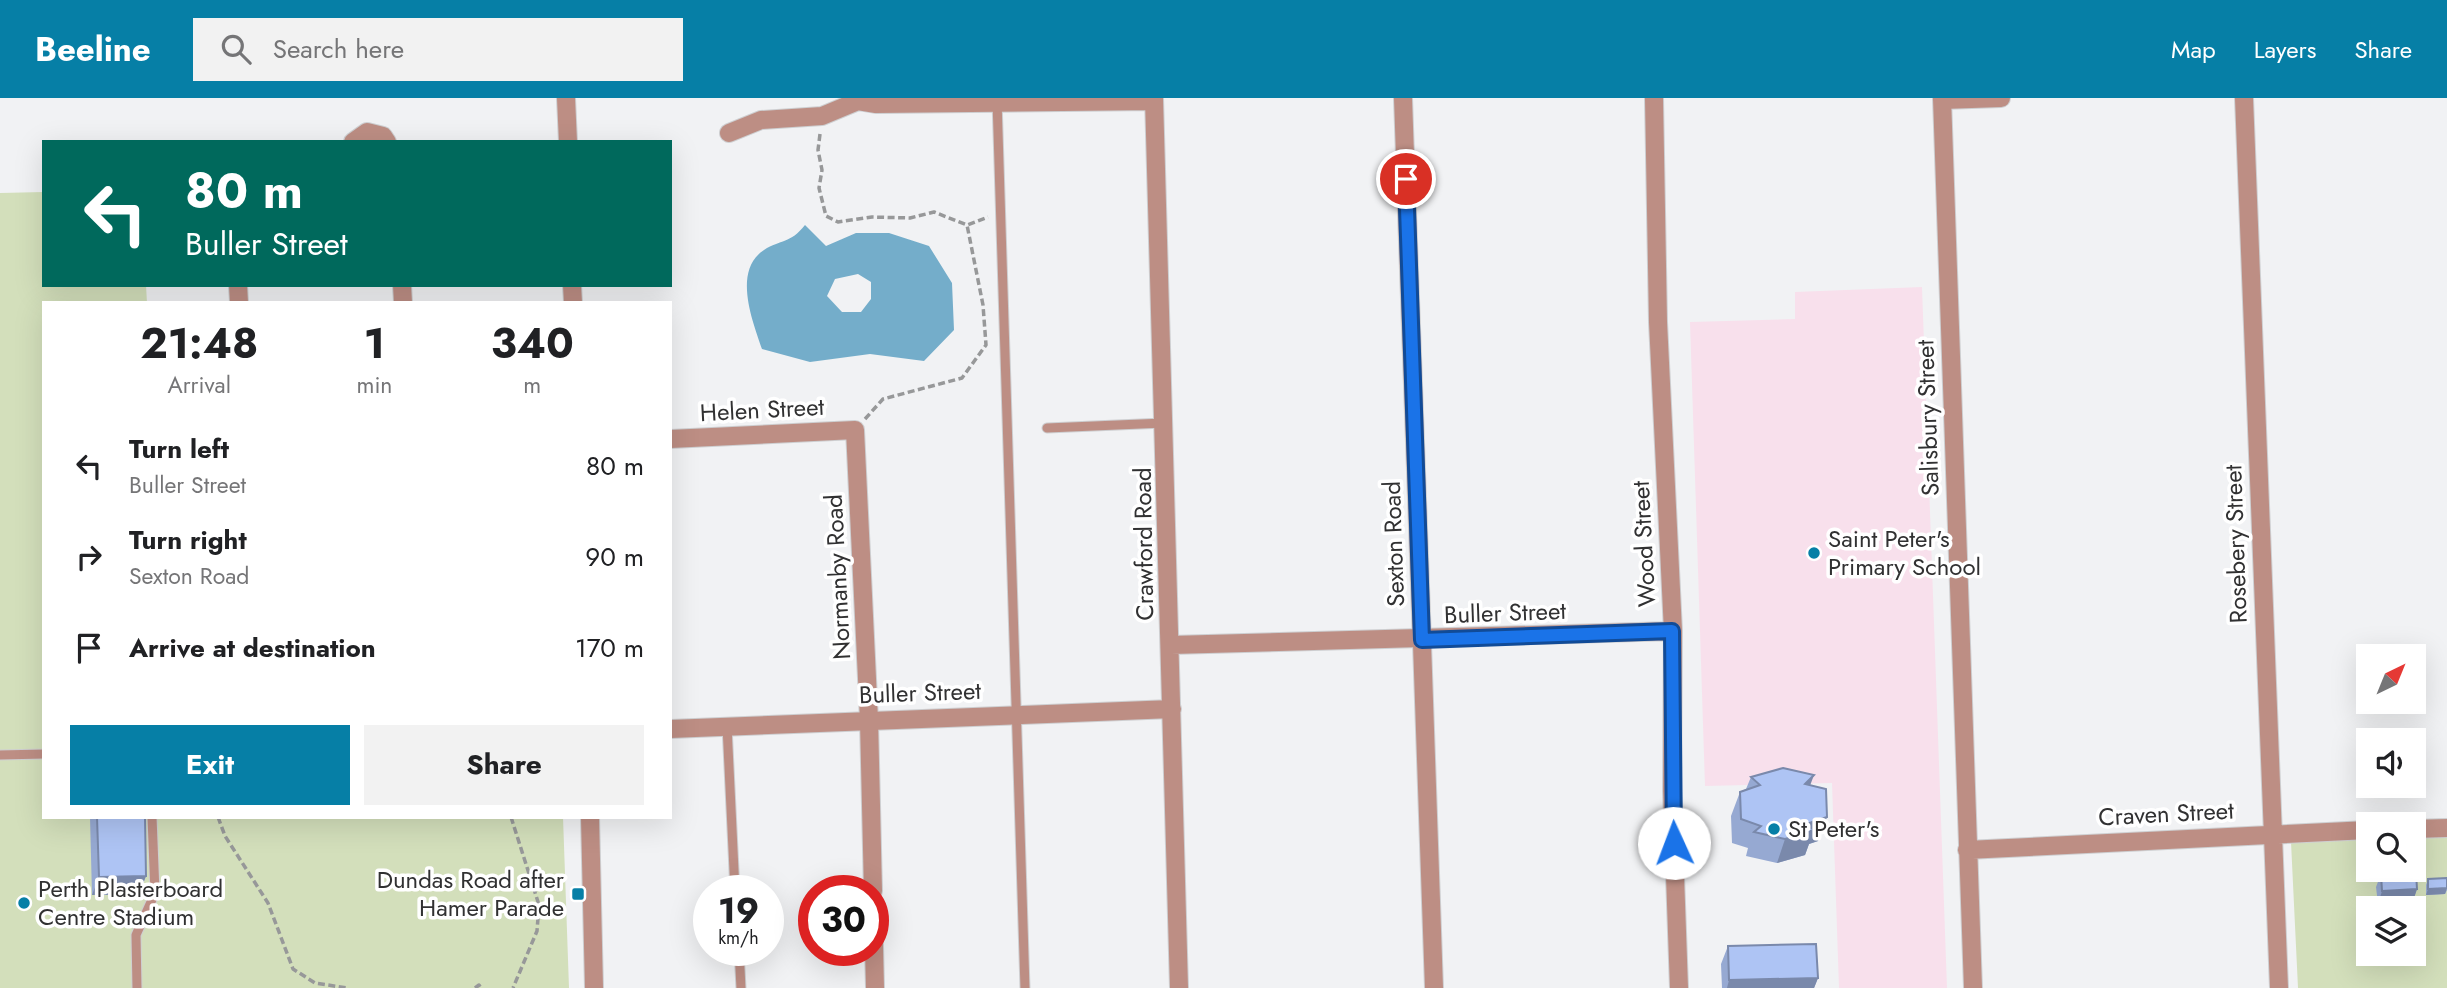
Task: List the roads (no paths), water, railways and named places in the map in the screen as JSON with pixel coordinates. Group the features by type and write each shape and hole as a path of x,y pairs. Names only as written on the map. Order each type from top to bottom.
{"street":[{"path":"566,98 568,140"},
{"name":"Sexton Road","path":"1403,98 1434,988"},
{"name":"Wood Street","path":"1654,98 1658,322 1672,631 1672,791 1679,988"},
{"path":"1942,99 2001,98"},
{"name":"Rosebery Street","path":"2244,98 2278,988"},
{"name":"Salisbury Street","path":"1942,99 1973,988"},
{"path":"729,133 761,120 822,116 858,100 876,104 1154,100"},
{"name":"Crawford Road","path":"1154,100 1179,988"},
{"path":"357,140 367,132 383,136 386,140"},
{"name":"Helen Street","path":"672,439 855,430"},
{"name":"Normanby Road","path":"855,430 869,720 873,875"},
{"name":"Buller Street","path":"1171,645 1672,631"},
{"name":"Buller Street","path":"672,729 1016,713 1172,709"},
{"path":"590,819 594,988"},
{"path":"2426,829 2447,828"},
{"name":"Craven Street","path":"1967,850 2272,833 2356,831"},
{"path":"874,966 875,988"}],"lane":[{"path":"997,101 1025,988"},
{"path":"1047,428 1165,423"},
{"path":"727,726 734,875"},
{"path":"0,755 42,754"},
{"path":"137,988 136,935 155,893 152,819"},
{"path":"739,966 741,988"}],"water":[{"path":"805,225 826,246 856,233 889,233 929,246 952,283 954,330 924,361 870,354 810,362 762,349 750,311 747,283 749,271 754,259 764,250 800,231","holes":["858,274 871,282 871,299 861,312 842,312 827,296 835,279"]}],"place":[{"name":"Saint Peter's Primary School","path":"1814,553"},
{"name":"St Peter's","path":"1774,829"},
{"name":"Dundas Road after Hamer Parade","path":"578,894"},
{"name":"Perth Plasterboard Centre Stadium","path":"24,903"}]}
